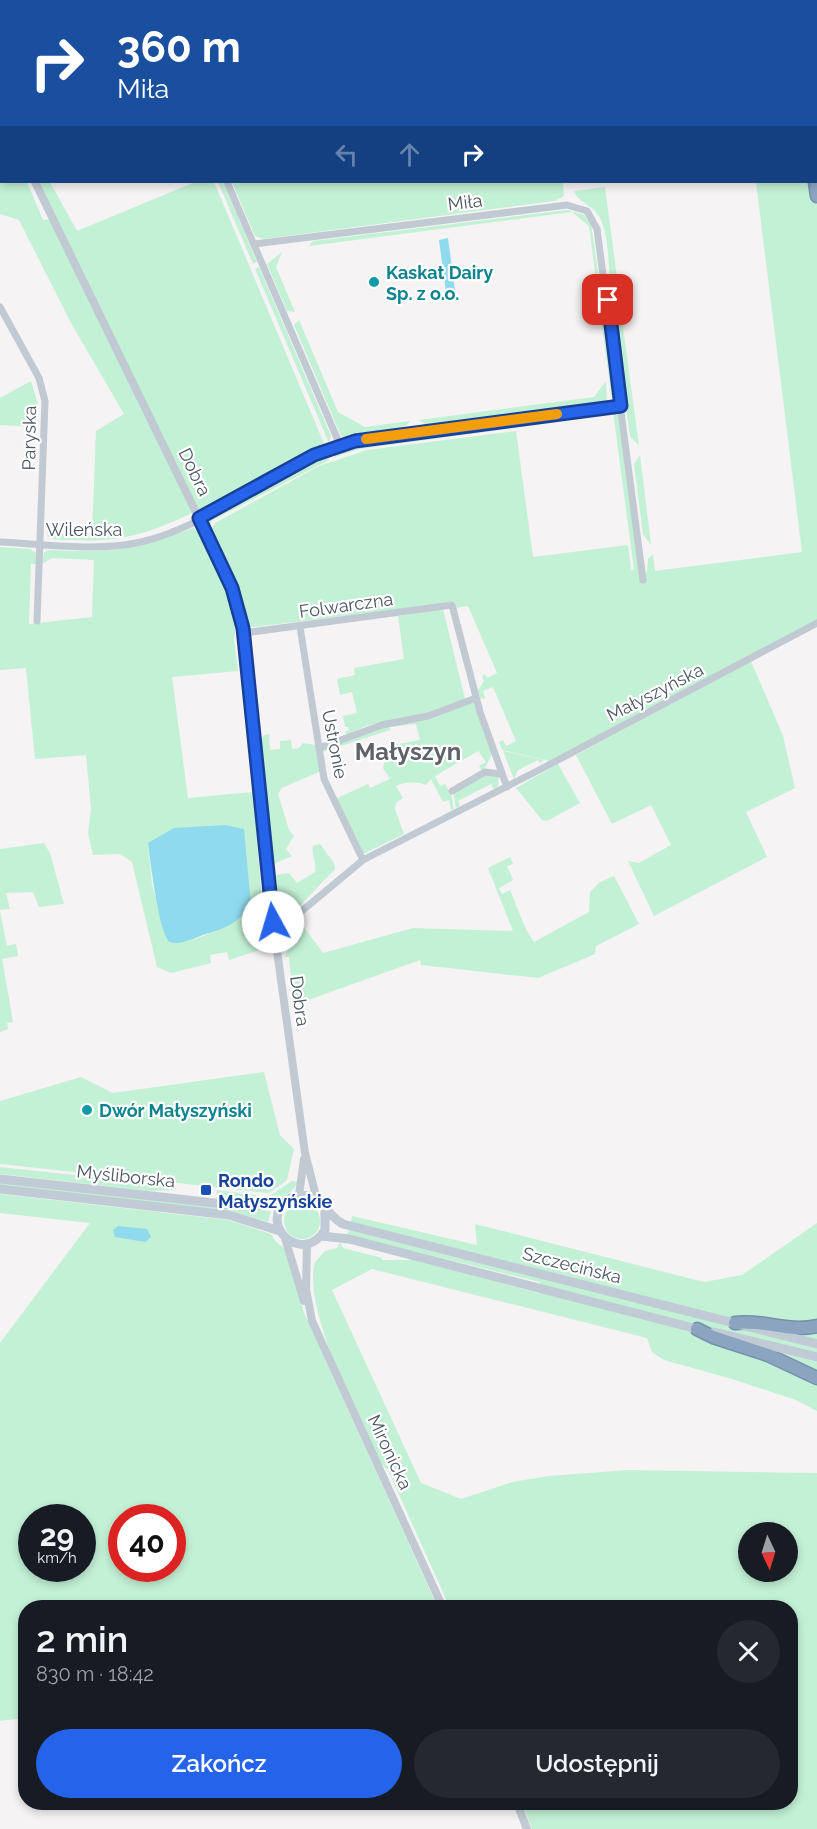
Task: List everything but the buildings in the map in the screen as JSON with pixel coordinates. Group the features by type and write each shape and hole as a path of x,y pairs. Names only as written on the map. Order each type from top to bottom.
{"highway":[{"path":"735,1323 750,1321 792,1329 817,1326"},
{"path":"698,1329 713,1337 768,1355 817,1378"}],"main road":[{"name":"Myśliborska","path":"0,1179 241,1206 284,1203"},
{"name":"Myśliborska","path":"0,1189 229,1215 282,1235"},
{"path":"299,1195 317,1200 324,1209 327,1223 321,1236 307,1244 299,1245 282,1235 277,1216 284,1203 299,1195"},
{"name":"Szczecińska","path":"324,1209 343,1224 817,1344"},
{"name":"Szczecińska","path":"321,1236 349,1239 698,1329 817,1357"}],"street":[{"name":"Dobra","path":"35,183 232,588 244,633 273,922 305,1153 317,1200"},
{"path":"227,183 340,445"},
{"name":"Miła","path":"254,244 567,205 583,208 591,214 597,229 644,580"},
{"name":"Paryska","path":"0,308 39,378 45,401 37,621"},
{"path":"199,518 314,455 340,445 377,437 621,406"},
{"name":"Wileńska","path":"0,542 96,547 127,545 165,534 199,518"},
{"name":"Folwarczna","path":"244,633 452,605 476,698"},
{"name":"Małyszyńska","path":"273,922 285,921 297,915 363,860 507,787 817,623"},
{"name":"Ustronie","path":"300,627 324,779 363,860"},
{"path":"319,748 382,725 428,716 476,698 507,787"},
{"path":"452,791 485,772 501,774"},
{"name":"Dobra","path":"299,1195 305,1153"},
{"name":"Mironicka","path":"282,1235 309,1310 439,1600"},
{"name":"Mironicka","path":"307,1244 305,1266 309,1310"},
{"path":"520,1810 527,1829"}],"green space":[{"path":"0,183 27,183 43,220 56,219 39,183 51,183 77,231 193,183 214,183 325,446 208,508 201,508 156,529 109,539 62,540 48,537 45,526 50,526 57,533 92,535 96,431 124,414 71,323 19,220 0,214"},
{"path":"218,183 223,183 226,189 257,262 253,264"},
{"path":"232,183 563,183 564,196 555,201 263,239 255,236"},
{"path":"756,183 817,183 817,620 550,761 502,750 499,742 503,740 506,746 516,741 493,687 483,691 485,698 481,699 478,691 484,681 482,676 485,674 487,678 497,673 468,606 456,608 455,602 253,627 247,624 237,588 210,532 215,523 319,466 367,450 516,431 533,557 628,545 631,570 634,570 613,411 618,416 639,573 647,572 648,559 653,554 655,571 802,552"},
{"path":"605,187 621,308 613,302 607,244 600,218 594,210 579,199 574,191"},
{"path":"567,210 584,215 591,224 616,395 612,401 589,226 572,212 309,246 313,241"},
{"path":"282,252 276,267 295,312 287,311 267,264"},
{"path":"259,267 331,436 329,443 255,269"},
{"path":"299,320 338,412 365,427 410,421 406,426 349,439 341,436 294,325"},
{"path":"622,320 639,446 630,436 615,324"},
{"path":"31,381 38,404 37,427 0,425 0,398"},
{"path":"606,381 607,403 428,426 419,420 594,397"},
{"path":"542,420 550,423 359,449 335,457 333,453 357,445"},
{"path":"328,455 329,460 213,520 207,526 210,517"},
{"path":"640,455 651,545 643,534 634,464"},
{"path":"193,528 205,538 226,585 237,622 234,639 238,671 172,677 188,798 253,792 266,948 229,960 227,952 210,955 211,963 171,973 157,967 132,862 120,854 93,855 88,833 91,809 86,755 35,759 26,668 0,670 0,547 30,549 36,553 36,564 31,564 29,624 92,617 94,560 52,558 42,564 44,552 123,548 155,541","holes":["148,843 217,931 184,942 171,941 166,938 152,884"]},
{"path":"443,609 465,699 415,717 369,725 346,735 346,731 349,730 345,727 343,716 357,713 352,692 340,695 337,679 355,675 354,668 404,659 398,616"},
{"path":"751,661 783,736 795,788 746,812 767,857 654,916 628,861 639,863 671,845 651,805 612,824 576,755"},
{"path":"475,702 492,754 483,772 479,766 486,762 478,751 435,776 440,786 445,784 451,794 454,809 451,810 449,800 443,802 431,779 426,785 411,783 396,786 403,798 396,803 395,809 404,834 363,854 335,799 368,784 370,788 390,779 383,768 390,742 393,745 420,740 416,724 390,727 390,730 323,752 323,749 364,733"},
{"path":"269,734 270,750 280,749 280,741 291,740 292,749 299,748 303,743 316,745 321,771 282,788 278,794 289,830 294,836 286,849 292,856 271,865 259,744 264,735"},
{"path":"503,751 544,760 540,763 538,760 518,770 514,779"},
{"path":"558,764 580,803 547,821 542,820 516,788"},
{"path":"487,774 499,777 498,787 494,790 491,784 458,801 460,806 456,808 453,792"},
{"path":"44,843 50,853 64,904 39,907 33,892 6,893 10,909 0,910 0,849"},
{"path":"320,844 334,863 335,869 293,913 288,915 277,912 272,879 276,875 289,873 297,883 315,872 313,846"},
{"path":"510,857 513,864 507,866 513,880 499,888 502,894 510,890 523,923 534,942 589,912 590,892 600,882 614,876 639,924 596,946 595,954 538,978 421,965 420,960 294,1005 289,957 285,957 296,925 300,922 323,953 413,928 513,931 488,868"},
{"path":"0,911 7,946 16,944 18,956 2,959 13,1022 7,1023 8,1029 0,1032"},
{"path":"264,1072 280,1135 294,1149 287,1180 269,1193 0,1164 0,1101 81,1077 113,1093"},
{"path":"0,1167 176,1186 176,1190 149,1191 0,1174"},
{"path":"292,1181 298,1182 291,1191 272,1201 249,1202 216,1195 217,1190 268,1197"},
{"path":"0,1183 238,1210 271,1211 268,1222 234,1212 0,1185"},
{"path":"0,1194 228,1220 271,1234 276,1242 288,1251 304,1313 434,1600 18,1600 18,1719 0,1721 0,1343 90,1223 0,1213"},
{"path":"302,1203 315,1208 320,1221 315,1234 302,1239 289,1234 284,1221 289,1208"},
{"path":"352,1216 477,1245 475,1224 704,1282 742,1275 817,1223 817,1411 796,1400 664,1360 652,1352 647,1338 372,1269 332,1290 421,1483 461,1499 512,1482 549,1476 628,1470 817,1473 817,1829 532,1829 525,1810 798,1810 798,1600 446,1600 388,1470 382,1465 335,1364 317,1308 313,1283 315,1262 325,1251 337,1248 340,1242 343,1248 382,1258 382,1260 414,1260 538,1293 540,1282 347,1235 349,1230 541,1278 351,1222"}],"water":[{"path":"448,238 455,290 446,292 439,240"},
{"path":"225,825 244,829 251,905 242,916 226,927 183,942 170,942 162,926 148,843 174,828"},
{"path":"118,1226 147,1229 151,1237 145,1242 115,1237 113,1230"}],"slow traffic":[{"path":"366,439 557,414"}],"place":[{"name":"Kaskat Dairy Sp. z o.o.","path":"374,282"},
{"name":"Dwór Małyszyński","path":"87,1110"},
{"name":"Rondo Małyszyńskie","path":"206,1190"}],"district":[{"name":"Małyszyn","path":"408,751"}],"route":[{"path":"273,922 243,628 232,588 199,518 314,455 355,441 621,406 608,300"}]}
